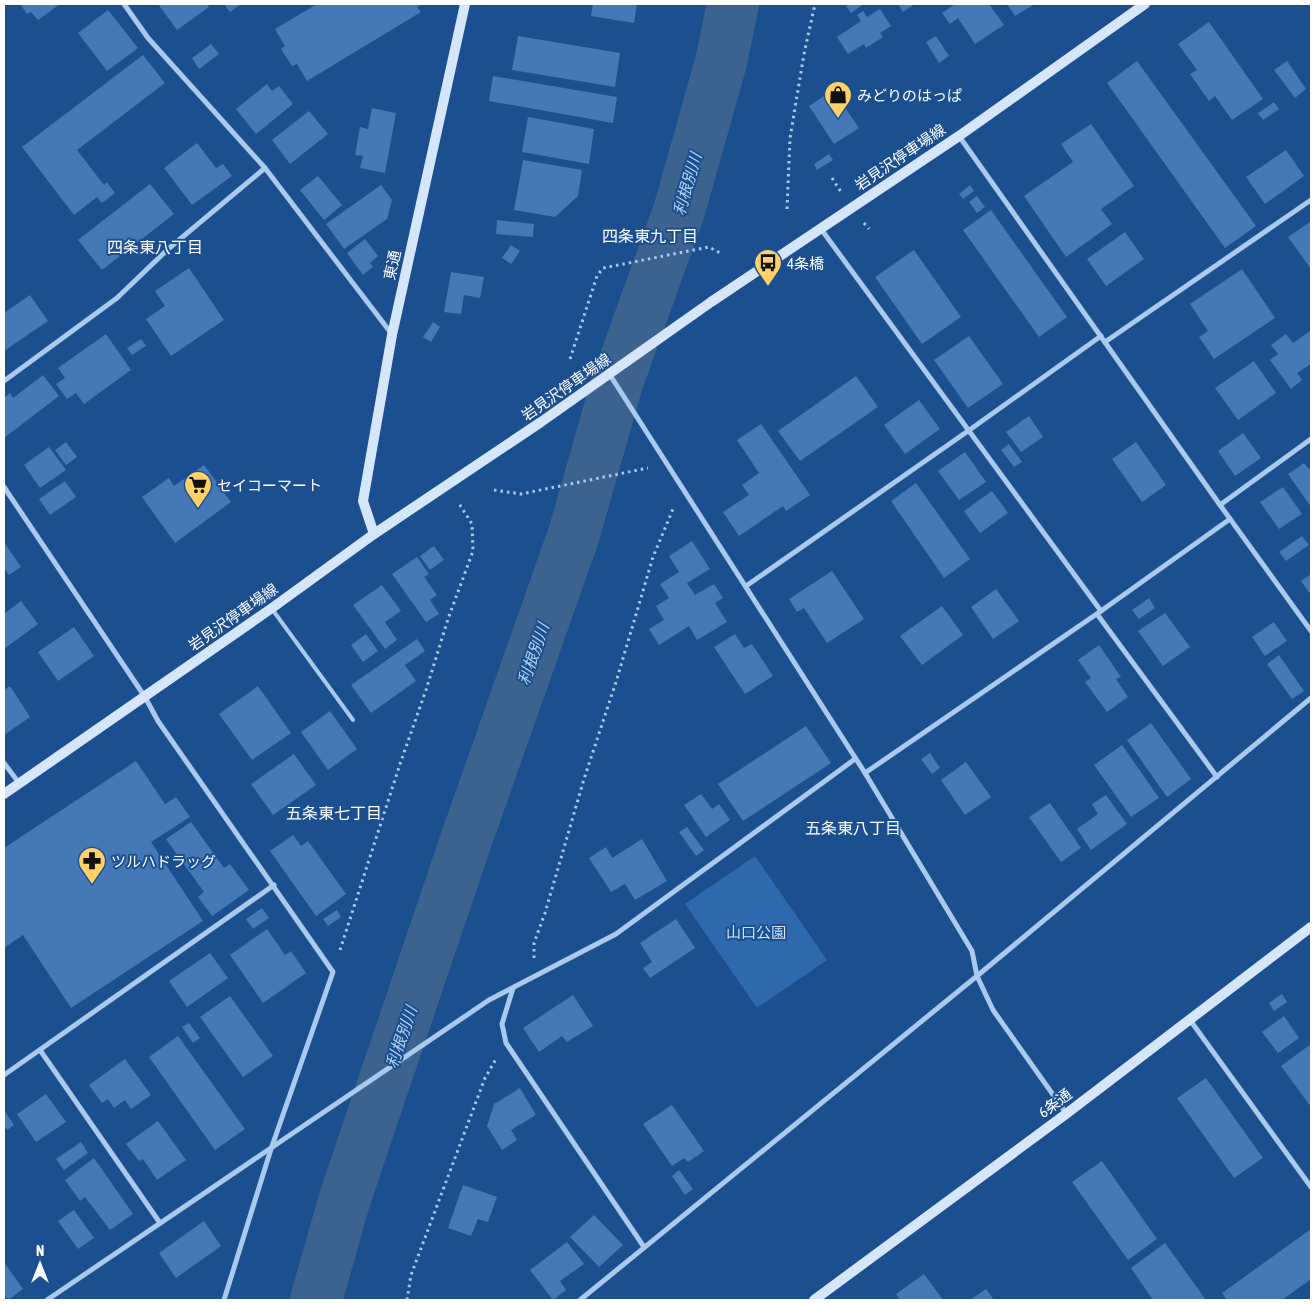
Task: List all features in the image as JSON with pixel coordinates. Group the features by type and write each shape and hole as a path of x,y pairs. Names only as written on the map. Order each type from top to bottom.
{"main road":[{"name":"東通","path":"374,534 363,501 392,335 464,4"},
{"name":"岩見沢停車場線","path":"4,794 272,608 374,534 610,375 711,302 959,136 1145,4"},
{"name":"6条通","path":"814,1300 1066,1114 1311,927"}],"street":[{"path":"125,4 148,38 265,168 392,335"},
{"path":"959,136 1311,631"},
{"path":"4,381 117,298 167,250 265,168"},
{"path":"1105,342 1311,200"},
{"path":"820,228 1217,777"},
{"path":"746,586 1101,336"},
{"path":"610,375 865,773 972,951 977,976 994,1010 1066,1114"},
{"path":"1220,505 1311,439"},
{"path":"4,486 145,697 158,721 333,972 271,1149 224,1300"},
{"path":"865,773 1099,613 1230,519"},
{"path":"580,1300 977,976 1311,698"},
{"path":"47,1300 489,1000 616,934 855,759"},
{"path":"4,763 19,784"},
{"path":"4,1076 274,885"},
{"path":"513,988 502,1024 506,1043 644,1247"},
{"path":"1189,1019 1311,1188"},
{"path":"40,1050 160,1223"}],"lane":[{"path":"272,608 353,720"}],"path":[{"path":"787,209 790,138 804,54 815,4"},
{"path":"570,359 597,276 603,268 709,247 722,254"},
{"path":"494,490 521,494 647,468 662,457"},
{"path":"333,972 472,551 472,524 448,485"},
{"path":"534,977 534,943 548,904 584,779 654,557 682,487"},
{"path":"407,1300 411,1275 485,1078 506,1043"}],"green space":[{"name":"山口公園","path":"755,856 827,960 757,1008 685,904"}],"building":[{"path":"20,4 60,4 38,20 31,12 27,14"},
{"path":"158,4 207,4 209,7 177,30"},
{"path":"224,4 241,4 230,12"},
{"path":"317,4 422,4 417,7 421,12 307,81 297,64 292,66 281,49 285,46 275,29"},
{"path":"593,4 637,4 634,23 591,16"},
{"path":"849,4 864,4 851,13 846,6"},
{"path":"898,4 915,4 903,12"},
{"path":"955,4 989,4 1004,25 975,44 958,18 950,24 942,13"},
{"path":"1007,4 1035,4 1015,16"},
{"path":"880,9 891,26 880,33 883,37 866,48 864,44 848,54 837,37 861,21 857,15 863,11 867,17"},
{"path":"108,10 138,48 107,71 78,33"},
{"path":"1209,22 1263,99 1232,120 1215,96 1209,101 1190,74 1197,70 1178,44"},
{"path":"518,36 620,53 615,87 512,70"},
{"path":"936,36 949,56 939,63 926,42"},
{"path":"211,44 219,54 199,69 192,58"},
{"path":"143,55 165,83 77,150 104,185 107,182 115,193 102,203 97,197 74,215 22,147"},
{"path":"1137,61 1256,226 1225,248 1107,83"},
{"path":"1287,61 1306,89 1295,98 1274,70"},
{"path":"493,76 617,97 613,123 489,101"},
{"path":"267,84 272,91 279,86 293,104 256,134 236,109"},
{"path":"833,90 859,128 834,144 809,106"},
{"path":"1274,102 1279,109 1263,120 1258,113"},
{"path":"372,108 396,113 385,173 360,168 363,156 355,155 360,127 368,129"},
{"path":"309,111 328,134 290,164 272,140"},
{"path":"528,117 594,129 589,164 522,152"},
{"path":"1091,124 1134,186 1101,209 1112,224 1066,257 1024,196 1073,162 1061,144"},
{"path":"197,143 216,168 223,164 232,176 192,205 164,168"},
{"path":"1286,150 1304,176 1265,204 1246,177"},
{"path":"829,154 833,160 817,170 814,164"},
{"path":"523,160 582,170 578,196 555,217 514,210"},
{"path":"318,176 342,205 324,220 300,190"},
{"path":"150,184 174,214 102,270 78,240"},
{"path":"381,185 392,200 387,219 344,249 326,224"},
{"path":"970,185 974,191 963,199 959,194"},
{"path":"977,196 985,207 977,213 969,202"},
{"path":"991,210 1067,317 1039,337 963,230"},
{"path":"497,220 534,224 533,237 496,234"},
{"path":"1310,222 1311,224 1311,269 1288,237"},
{"path":"1125,232 1144,259 1106,286 1087,259"},
{"path":"365,239 378,256 370,263 373,267 363,275 347,253"},
{"path":"511,245 520,251 511,264 502,258"},
{"path":"914,250 961,317 922,344 875,277"},
{"path":"189,268 224,320 171,356 146,319 165,306 155,291"},
{"path":"1242,269 1275,318 1214,359 1199,337 1208,331 1190,304"},
{"path":"451,272 484,277 480,298 464,295 461,314 444,312"},
{"path":"30,295 48,321 4,351 4,313"},
{"path":"433,322 440,327 431,342 423,337"},
{"path":"1310,331 1311,364 1297,373 1302,380 1291,389 1270,360 1278,354 1271,345 1286,334 1293,343"},
{"path":"106,334 131,370 84,404 76,393 67,399 56,384 65,378 58,368"},
{"path":"969,336 1003,384 968,408 934,360"},
{"path":"141,339 146,346 132,355 127,348"},
{"path":"1254,361 1276,393 1238,420 1215,388"},
{"path":"43,375 59,396 4,438 4,398 10,393 13,398"},
{"path":"856,376 878,407 800,461 778,431"},
{"path":"919,400 940,429 905,454 884,425"},
{"path":"1029,416 1043,437 1021,452 1006,432"},
{"path":"761,424 810,495 786,511 783,506 739,536 723,512 749,495 742,485 759,473 737,440"},
{"path":"1243,433 1261,458 1235,476 1218,451"},
{"path":"66,442 77,457 66,465 55,450"},
{"path":"1136,442 1166,485 1142,502 1112,459"},
{"path":"1009,444 1022,462 1014,467 1001,450"},
{"path":"49,447 66,470 40,488 24,465"},
{"path":"965,452 986,482 959,500 938,471"},
{"path":"1304,463 1309,469 1311,468 1311,507 1288,474"},
{"path":"204,465 231,502 175,543 142,497 169,478 174,486"},
{"path":"65,481 76,497 50,515 39,499"},
{"path":"916,483 970,559 944,578 891,501"},
{"path":"1283,487 1302,514 1279,529 1260,502"},
{"path":"992,491 1008,513 980,533 964,511"},
{"path":"1302,536 1309,545 1286,561 1279,552"},
{"path":"692,541 710,569 687,583 695,595 714,584 723,598 715,603 727,622 697,640 689,626 659,645 649,629 664,620 656,606 669,598 660,584 679,572 669,556"},
{"path":"4,542 21,567 9,575 4,568"},
{"path":"434,546 444,560 430,570 420,556"},
{"path":"417,557 429,574 424,577 437,595 430,600 439,614 426,622 392,574"},
{"path":"832,571 864,619 827,643 804,608 797,612 789,599"},
{"path":"1311,574 1311,595 1301,581"},
{"path":"382,585 401,611 385,622 397,640 385,649 353,605"},
{"path":"996,589 1019,621 993,639 971,607"},
{"path":"1149,598 1155,608 1139,619 1132,610"},
{"path":"21,601 38,624 4,649 4,614"},
{"path":"942,606 963,635 922,665 900,636"},
{"path":"1165,613 1190,647 1163,666 1138,631"},
{"path":"1274,622 1287,641 1265,656 1252,637"},
{"path":"74,627 94,656 58,681 38,652"},
{"path":"366,634 378,651 363,662 351,645"},
{"path":"735,634 744,648 752,644 773,676 745,694 714,647"},
{"path":"417,639 425,651 405,665 416,681 371,713 351,685"},
{"path":"1099,645 1121,677 1116,679 1128,697 1107,712 1085,682 1091,678 1078,660"},
{"path":"1279,655 1304,691 1292,699 1267,664"},
{"path":"10,686 30,717 4,735 4,690"},
{"path":"258,686 291,733 252,760 219,714"},
{"path":"330,711 357,749 328,770 301,732"},
{"path":"1151,723 1191,779 1167,797 1127,740"},
{"path":"806,726 831,763 743,821 718,784"},
{"path":"1122,745 1159,798 1131,817 1094,765"},
{"path":"930,753 940,768 932,774 921,759"},
{"path":"294,754 316,785 273,815 251,784"},
{"name":"ツルハドラッグ","path":"136,761 165,804 176,797 190,817 151,842 203,921 71,1008 23,935 4,948 4,848"},
{"path":"966,762 991,797 965,815 941,780"},
{"path":"701,794 712,809 719,804 730,820 706,837 684,805"},
{"path":"1106,795 1127,824 1091,850 1077,829 1098,814 1092,804"},
{"path":"1050,803 1081,848 1061,862 1029,817"},
{"path":"191,822 224,868 230,864 249,890 212,916 198,897 204,892 166,839"},
{"path":"687,827 704,850 696,856 679,832"},
{"path":"293,835 301,846 308,841 346,894 316,916 270,851"},
{"path":"642,839 667,881 635,900 625,884 611,892 589,858 606,847 612,858"},
{"path":"262,908 269,918 253,929 246,919"},
{"path":"337,910 341,917 328,926 323,919"},
{"path":"676,919 695,948 650,978 643,968 652,962 640,943"},
{"path":"267,929 285,955 291,951 306,973 263,1003 230,955"},
{"path":"210,953 228,978 187,1007 169,981"},
{"path":"1282,994 1287,1002 1274,1011 1269,1003"},
{"path":"573,995 593,1026 567,1042 562,1036 539,1052 523,1028"},
{"path":"230,996 273,1056 243,1077 200,1017"},
{"path":"1284,1016 1299,1038 1278,1053 1262,1032"},
{"path":"189,1023 200,1038 193,1043 182,1027"},
{"path":"178,1036 245,1129 215,1150 149,1057"},
{"path":"1311,1044 1311,1107 1281,1066"},
{"path":"125,1059 151,1095 131,1109 125,1100 114,1108 108,1099 102,1103 89,1085"},
{"path":"1206,1078 1263,1158 1234,1178 1177,1098"},
{"path":"520,1088 536,1115 511,1130 517,1140 502,1150 487,1126 494,1104"},
{"path":"46,1094 66,1122 36,1142 17,1114"},
{"path":"672,1105 704,1151 688,1162 684,1158 672,1166 643,1124"},
{"path":"4,1110 14,1125 7,1130 4,1126"},
{"path":"158,1121 186,1160 157,1180 143,1159 139,1161 126,1144"},
{"path":"81,1142 88,1153 64,1170 56,1159"},
{"path":"94,1158 133,1214 110,1230 85,1197 80,1201 65,1180"},
{"path":"1102,1161 1157,1239 1128,1260 1072,1182"},
{"path":"679,1170 693,1189 685,1195 672,1176"},
{"path":"463,1185 497,1197 488,1222 478,1219 471,1236 448,1228"},
{"path":"74,1210 94,1238 78,1249 58,1221"},
{"path":"594,1215 623,1245 599,1267 570,1237"},
{"path":"204,1221 221,1246 176,1278 159,1253"},
{"path":"1311,1229 1311,1279 1282,1300 1227,1300 1222,1293"},
{"path":"567,1242 584,1264 560,1281 566,1290 553,1300 530,1270"},
{"path":"1165,1243 1206,1300 1153,1300 1131,1268"},
{"path":"4,1262 23,1289 8,1300 4,1294"},
{"path":"924,1274 943,1300 900,1300 896,1294"},
{"path":"986,1289 994,1300 970,1300"}],"waterway":[{"name":"利根別川","path":"316,1300 345,1198 464,846 574,534 617,383 679,211 721,62 733,4"}],"place":[{"name":"みどりのはっぱ","path":"838,119"},
{"name":"4条橋","path":"768,287"},
{"name":"セイコーマート","path":"198,509"},
{"name":"ツルハドラッグ","path":"92,885"}],"district":[{"name":"四条東九丁目","path":"650,236"},
{"name":"四条東八丁目","path":"155,247"},
{"name":"五条東七丁目","path":"334,813"},
{"name":"五条東八丁目","path":"853,828"}]}
